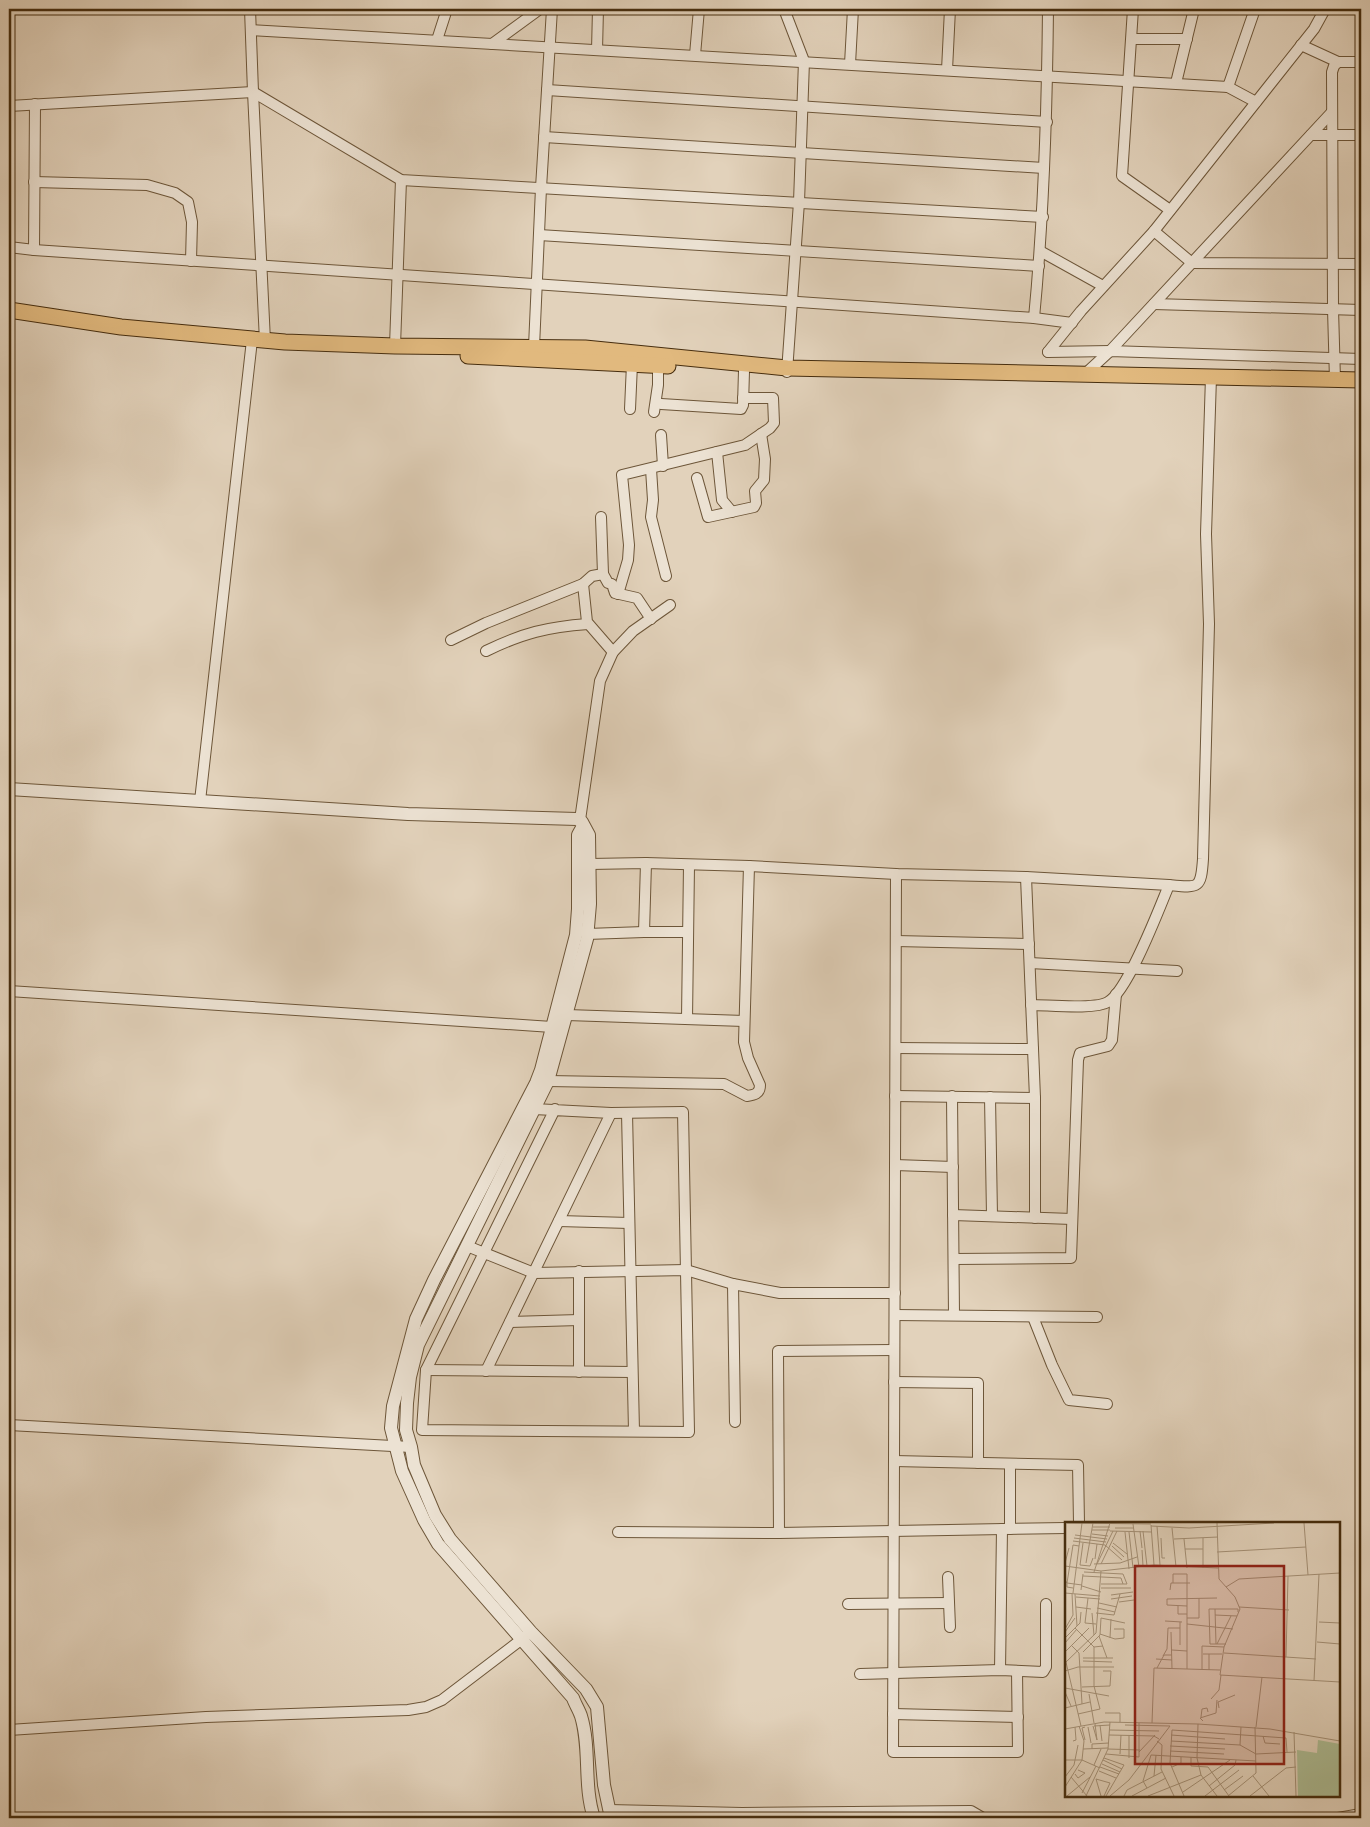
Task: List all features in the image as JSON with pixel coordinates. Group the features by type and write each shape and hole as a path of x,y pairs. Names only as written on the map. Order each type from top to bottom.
{"main road":[{"path":"9,310 121,327 256,343 585,348 787,370"},
{"path":"9,315 120,332 256,343 744,371 787,370 1082,378 1361,380"},
{"path":"1211,379 1361,385"}],"street":[{"path":"200,801 256,343 262,266 250,9"},
{"path":"437,40 447,9"},
{"path":"492,44 540,9"},
{"path":"534,347 546,90 552,9"},
{"path":"596,50 598,9"},
{"path":"696,55 699,9"},
{"path":"784,9 804,61 799,202 787,370"},
{"path":"850,64 853,9"},
{"path":"947,70 950,9"},
{"path":"1034,318 1043,217 1047,122 1048,9"},
{"path":"1133,9 1122,176 1170,210"},
{"path":"1176,84 1194,9"},
{"path":"1228,86 1256,9"},
{"path":"1325,9 1314,29 1154,231 1103,286 1048,352 1110,351 1361,359"},
{"path":"251,30 1228,86 1256,102"},
{"path":"1132,39 1187,39"},
{"path":"1301,45 1338,62 1361,62"},
{"path":"1335,380 1332,72 1338,62"},
{"path":"546,90 1047,122"},
{"path":"9,106 253,92 401,180 1043,217"},
{"path":"34,250 35,104"},
{"path":"1082,378 1110,351 1332,112"},
{"path":"1312,135 1361,135"},
{"path":"544,137 1044,168"},
{"path":"395,346 401,180"},
{"path":"34,182 147,185 175,193 188,202 192,222 191,261"},
{"path":"1154,231 1192,263 1361,264"},
{"path":"539,235 1039,266"},
{"path":"9,247 1034,318 1072,323"},
{"path":"1040,251 1103,286"},
{"path":"1154,304 1361,310"},
{"path":"630,409 632,364"},
{"path":"654,412 658,365"},
{"path":"662,404 741,408 743,405 744,371"},
{"path":"590,864 646,863 749,866 896,874 1026,877 1191,887 1199,884 1202,879 1209,624 1206,534 1211,379"},
{"path":"618,594 628,560 629,546 622,475 745,444 774,424 773,398 743,398"},
{"path":"696,478 708,517 756,505 755,491 763,482 765,459 760,434"},
{"path":"661,435 663,466"},
{"path":"717,452 722,500 732,512"},
{"path":"651,469 652,517 666,576"},
{"path":"600,517 603,574 607,582 612,584 618,594 637,598 651,619"},
{"path":"451,640 486,623 583,584 590,577 603,574"},
{"path":"583,584 587,622 613,652"},
{"path":"670,605 633,632 613,652 600,681 582,823 578,835 576,935 552,1027 536,1083 416,1318 393,1406 391,1428 395,1446 402,1471 424,1520 438,1544 526,1636 586,1689 597,1707 604,1785 610,1814 892,1816 970,1812 984,1818"},
{"path":"486,651 528,633 557,627 588,624"},
{"path":"9,789 582,823"},
{"path":"582,823 589,835 590,904 587,934 567,1015 548,1080 418,1345 410,1377 406,1430 414,1465 436,1515 450,1539 573,1698 581,1716 585,1738 589,1800 594,1818"},
{"path":"644,932 646,863"},
{"path":"687,1019 689,865"},
{"path":"548,1080 724,1084 747,1096 753,1096 760,1090 744,1042 749,866"},
{"path":"896,874 893,1752 1018,1752 1017,1671"},
{"path":"1026,877 1036,1098 1035,1218"},
{"path":"1031,1004 1088,1006 1107,1003 1116,994 1133,968 1169,885"},
{"path":"587,934 688,932"},
{"path":"896,940 1029,944"},
{"path":"1030,963 1177,971"},
{"path":"9,990 552,1027"},
{"path":"954,1259 1071,1258 1078,1060 1080,1053 1111,1044 1116,994"},
{"path":"567,1015 744,1021"},
{"path":"896,1048 1033,1049"},
{"path":"896,1096 1036,1098"},
{"path":"952,1096 954,1315"},
{"path":"990,1097 992,1216"},
{"path":"534,1109 555,1109 611,1114 683,1112 689,1432 422,1430 426,1370 555,1109"},
{"path":"627,1113 634,1431"},
{"path":"486,1371 611,1114"},
{"path":"895,1165 953,1167"},
{"path":"953,1215 1072,1219"},
{"path":"559,1221 629,1223"},
{"path":"467,1246 534,1272 686,1270 733,1284 780,1293 895,1293"},
{"path":"579,1271 579,1372"},
{"path":"733,1284 735,1422"},
{"path":"895,1315 1097,1317"},
{"path":"1033,1317 1048,1356 1069,1400 1107,1404"},
{"path":"510,1322 579,1320"},
{"path":"779,1533 778,1350 894,1350"},
{"path":"426,1370 632,1372"},
{"path":"894,1382 978,1383 978,1463"},
{"path":"9,1425 411,1447"},
{"path":"894,1461 1078,1465 1079,1522"},
{"path":"1000,1670 1010,1464"},
{"path":"618,1532 779,1533 1065,1528"},
{"path":"948,1577 950,1627"},
{"path":"848,1604 949,1603"},
{"path":"860,1674 1000,1670 1043,1672 1046,1667 1046,1604"},
{"path":"9,1730 206,1717 408,1710 426,1707 442,1700 526,1636"},
{"path":"893,1714 1018,1717"},
{"path":"1338,1818 1361,1814"}]}
